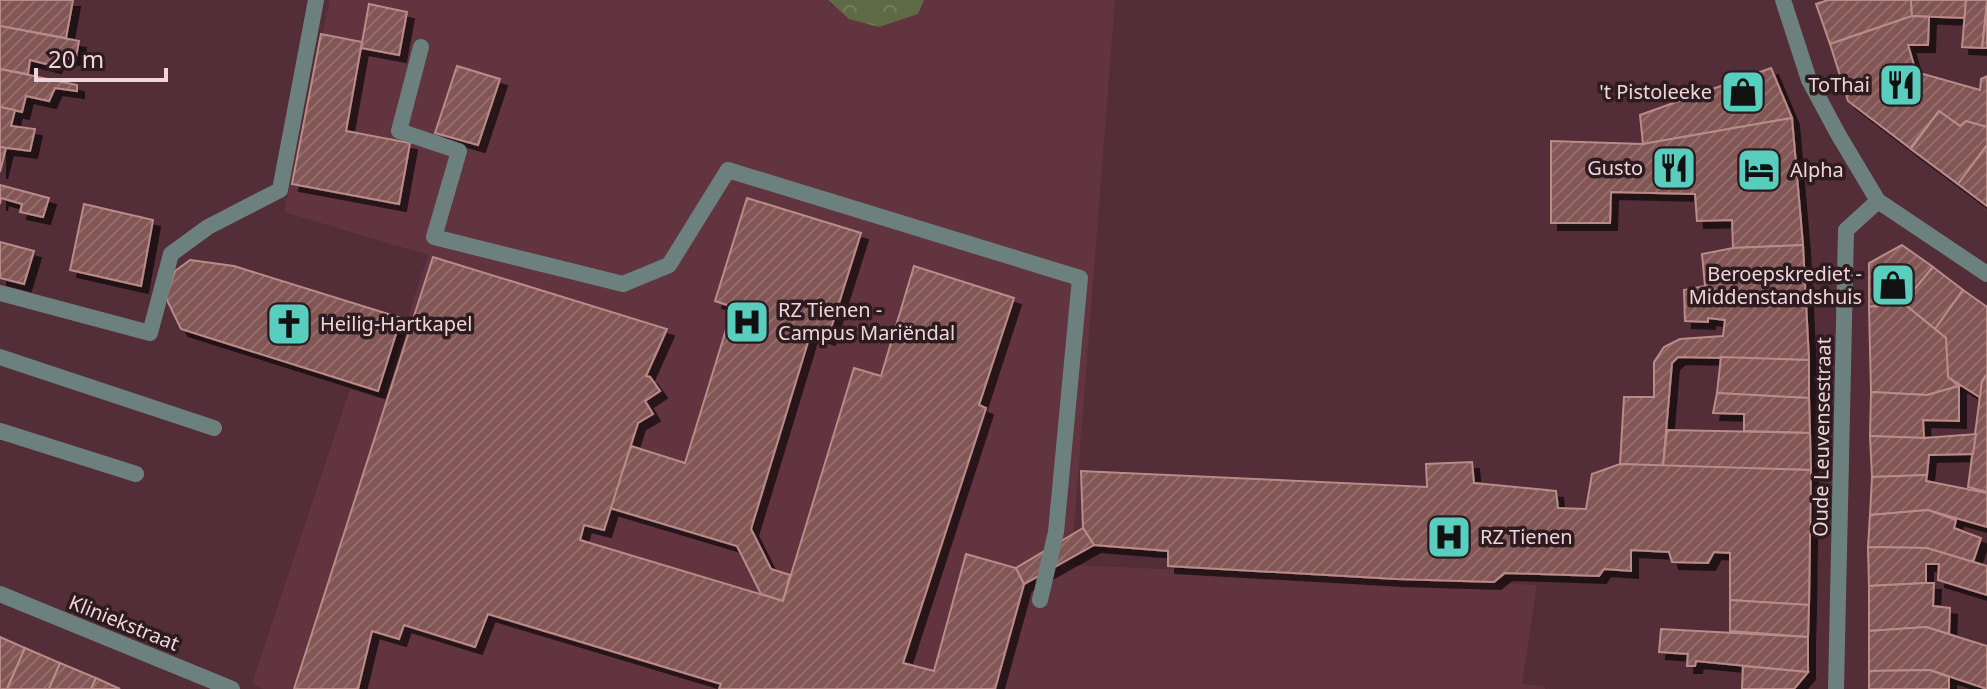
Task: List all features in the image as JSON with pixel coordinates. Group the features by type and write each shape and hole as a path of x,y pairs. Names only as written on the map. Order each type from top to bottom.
{"street":[{"path":"0,293 150,333 171,254 208,227 280,190 316,0"},
{"path":"1783,0 1809,80 1878,201 1987,274"},
{"path":"421,47 399,131 459,151 434,237 623,284 669,265 728,170 1080,278 1056,532 1040,600"},
{"name":"Oude Leuvensestraat","path":"1836,689 1846,230 1878,201"},
{"path":"0,357 214,428"},
{"path":"0,431 136,474"},
{"name":"Kliniekstraat","path":"0,594 232,689"}],"shaded area":[{"name":"RZ Tienen - Campus Mariëndal","path":"330,0 828,0 832,6 918,14 924,0 1115,0 1071,565 1537,585 1522,684 1545,686 1545,689 263,689 252,684 350,389 381,399 428,255 284,212"}],"green space":[{"path":"828,0 924,0 918,14 879,27 849,19"}],"building":[{"path":"0,0 73,0 66,38 0,26"},
{"path":"1828,0 1911,0 1912,16 1830,44 1816,4"},
{"path":"1911,0 1966,0 1965,18 1912,16"},
{"path":"1966,0 1987,0 1982,48 1962,47"},
{"path":"369,4 407,12 399,55 361,48"},
{"path":"1987,7 1987,48 1982,48"},
{"name":"ToThai","path":"1912,16 1929,17 1928,45 1908,45 1916,72 1980,90 1981,79 1987,76 1987,127 1966,121 1960,126 1939,111 1910,148 1848,101 1830,44"},
{"path":"0,26 79,41 76,57 57,61 54,66 30,60 28,74 0,69"},
{"path":"321,34 362,42 346,131 410,143 399,204 292,184"},
{"path":"457,66 500,79 478,145 435,133"},
{"name":"'t Pistoleeke","path":"1771,68 1792,118 1643,144 1640,115"},
{"path":"0,69 77,85 77,91 55,88 49,101 26,96 22,112 0,107"},
{"path":"0,107 15,110 11,126 35,129 30,151 0,147"},
{"path":"1939,111 1960,126 1966,121 1987,127 1987,145 1958,184 1911,149"},
{"name":"Gusto","path":"1792,118 1803,245 1733,248 1732,220 1697,221 1695,194 1611,192 1610,223 1551,223 1551,141 1643,144"},
{"path":"1987,145 1987,206 1958,184"},
{"path":"0,147 6,148 0,172"},
{"path":"0,185 49,198 43,217 20,212 22,204 1,198 0,204"},
{"path":"747,198 861,233 828,338 811,332 751,529 771,569 790,575 783,601 761,594 737,546 610,508 631,446 685,463 733,307 715,301"},
{"path":"84,204 153,220 141,286 70,270"},
{"path":"0,242 34,251 24,284 0,278"},
{"path":"1803,245 1809,360 1678,357 1672,363 1663,466 1620,464 1624,397 1654,397 1654,362 1664,347 1680,339 1723,336 1725,320 1708,318 1708,322 1685,321 1684,290 1705,286 1702,254 1733,248"},
{"name":"Beroepskrediet - Middenstandshuis","path":"1902,245 1933,267 1903,303 1869,307 1869,263"},
{"path":"433,257 667,329 646,376 660,391 645,401 653,414 638,423 604,530 584,525 580,540 783,601 854,368 881,376 914,266 1014,298 979,405 986,408 903,663 934,671 966,554 1016,568 1024,584 995,689 719,689 721,684 488,614 475,647 404,625 399,639 372,631 358,689 294,689"},
{"name":"Heilig-Hartkapel","path":"190,260 234,266 401,318 378,391 181,329 166,298 175,271"},
{"path":"1933,267 1963,290 1935,329 1903,303"},
{"path":"1963,290 1987,307 1987,374 1982,381 1981,398 1948,377 1946,338 1935,329"},
{"path":"1903,303 1946,338 1948,377 1959,386 1927,395 1871,392 1869,307"},
{"path":"1721,357 1809,360 1809,398 1717,393"},
{"path":"1987,374 1987,492 1968,487 1982,381"},
{"path":"1959,386 1959,421 1923,420 1924,438 1870,436 1871,392 1927,395"},
{"path":"1717,393 1809,398 1810,433 1744,431 1744,414 1713,413"},
{"path":"1667,430 1810,433 1811,470 1663,466"},
{"path":"1976,434 1973,454 1929,455 1927,475 1872,477 1870,436 1924,438"},
{"name":"RZ Tienen","path":"1472,462 1474,483 1556,491 1558,508 1586,509 1592,474 1620,464 1811,470 1809,605 1730,600 1730,553 1714,552 1708,563 1672,562 1669,552 1631,550 1631,571 1604,569 1599,576 1505,573 1494,582 1396,579 1168,566 1168,551 1094,545 1083,528 1081,471 1427,487 1426,464"},
{"path":"1927,475 1926,481 1987,493 1987,527 1928,510 1870,515 1872,477"},
{"path":"1928,510 1956,520 1954,528 1981,538 1973,562 1927,548 1868,547 1870,515"},
{"path":"1083,528 1094,545 1024,584 1016,568"},
{"path":"1868,547 1927,548 1987,566 1987,595 1938,580 1939,564 1926,564 1926,583 1869,586"},
{"path":"1934,583 1933,606 1950,608 1949,634 1926,627 1869,631 1869,586"},
{"path":"1730,600 1809,605 1808,637 1730,631"},
{"path":"1926,627 1987,646 1987,689 1930,670 1869,671 1869,631"},
{"path":"1661,629 1808,637 1808,672 1696,661 1695,666 1687,666 1688,654 1659,652"},
{"path":"0,637 25,648 7,689 0,689"},
{"path":"25,648 60,663 49,689 7,689"},
{"path":"60,663 96,678 91,689 49,689"},
{"path":"1743,666 1808,672 1794,689 1742,689"},
{"path":"1930,670 1949,677 1949,689 1869,689 1869,671"},
{"path":"96,678 120,689 91,689"}],"place":[{"name":"ToThai","path":"1901,85"},
{"name":"'t Pistoleeke","path":"1743,92"},
{"name":"Gusto","path":"1674,168"},
{"name":"Alpha","path":"1759,170"},
{"name":"Beroepskrediet - Middenstandshuis","path":"1893,285"},
{"name":"RZ Tienen - Campus Mariëndal","path":"747,322"},
{"name":"Heilig-Hartkapel","path":"289,324"},
{"name":"RZ Tienen","path":"1449,537"}]}
